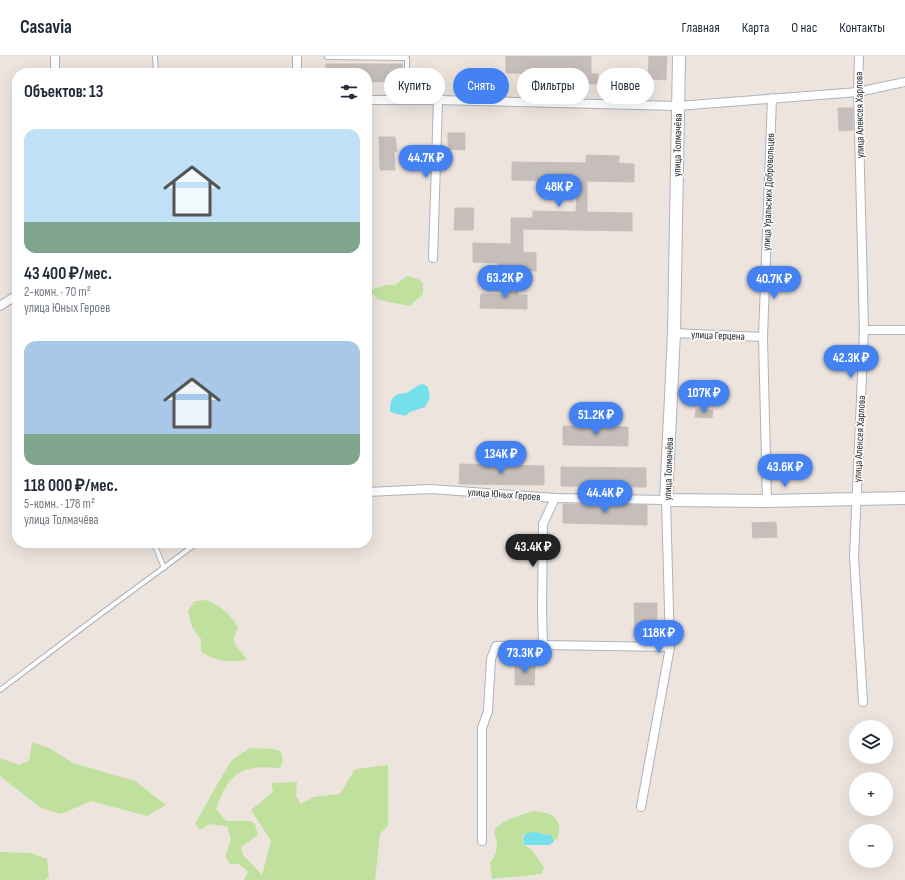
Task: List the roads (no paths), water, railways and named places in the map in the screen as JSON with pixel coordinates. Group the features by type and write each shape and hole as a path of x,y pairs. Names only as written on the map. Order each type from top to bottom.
{"street":[{"path":"55,56 55,68"},
{"path":"297,56 297,68"},
{"name":"улица Толмачёва","path":"641,807 670,648 666,500 674,333 679,56"},
{"name":"улица Алексея Харлова","path":"859,56 858,92 864,330 854,557 863,702"},
{"path":"445,100 678,106 858,92 905,82"},
{"name":"улица Уральских Добровольцев","path":"767,501 763,337 772,98"},
{"path":"372,102 384,101"},
{"path":"434,258 438,104"},
{"path":"0,306 12,298"},
{"path":"864,330 905,330"},
{"name":"улица Герцена","path":"674,333 763,337"},
{"name":"улица Юных Героев","path":"372,492 430,489 555,498 666,500 767,501 905,498"},
{"path":"543,645 543,524 555,498"},
{"path":"482,841 482,728 488,711 491,659 496,646 543,645 670,648"}],"lane":[{"path":"156,56 156,68"},
{"path":"326,57 407,58 407,68"},
{"path":"156,548 164,568"},
{"path":"0,690 190,548"}],"water":[{"path":"423,384 428,387 430,398 425,407 410,412 405,416 390,412 391,403 394,396 397,394 407,393"},
{"path":"534,832 552,836 554,842 549,845 524,845 523,837 527,833"}]}
